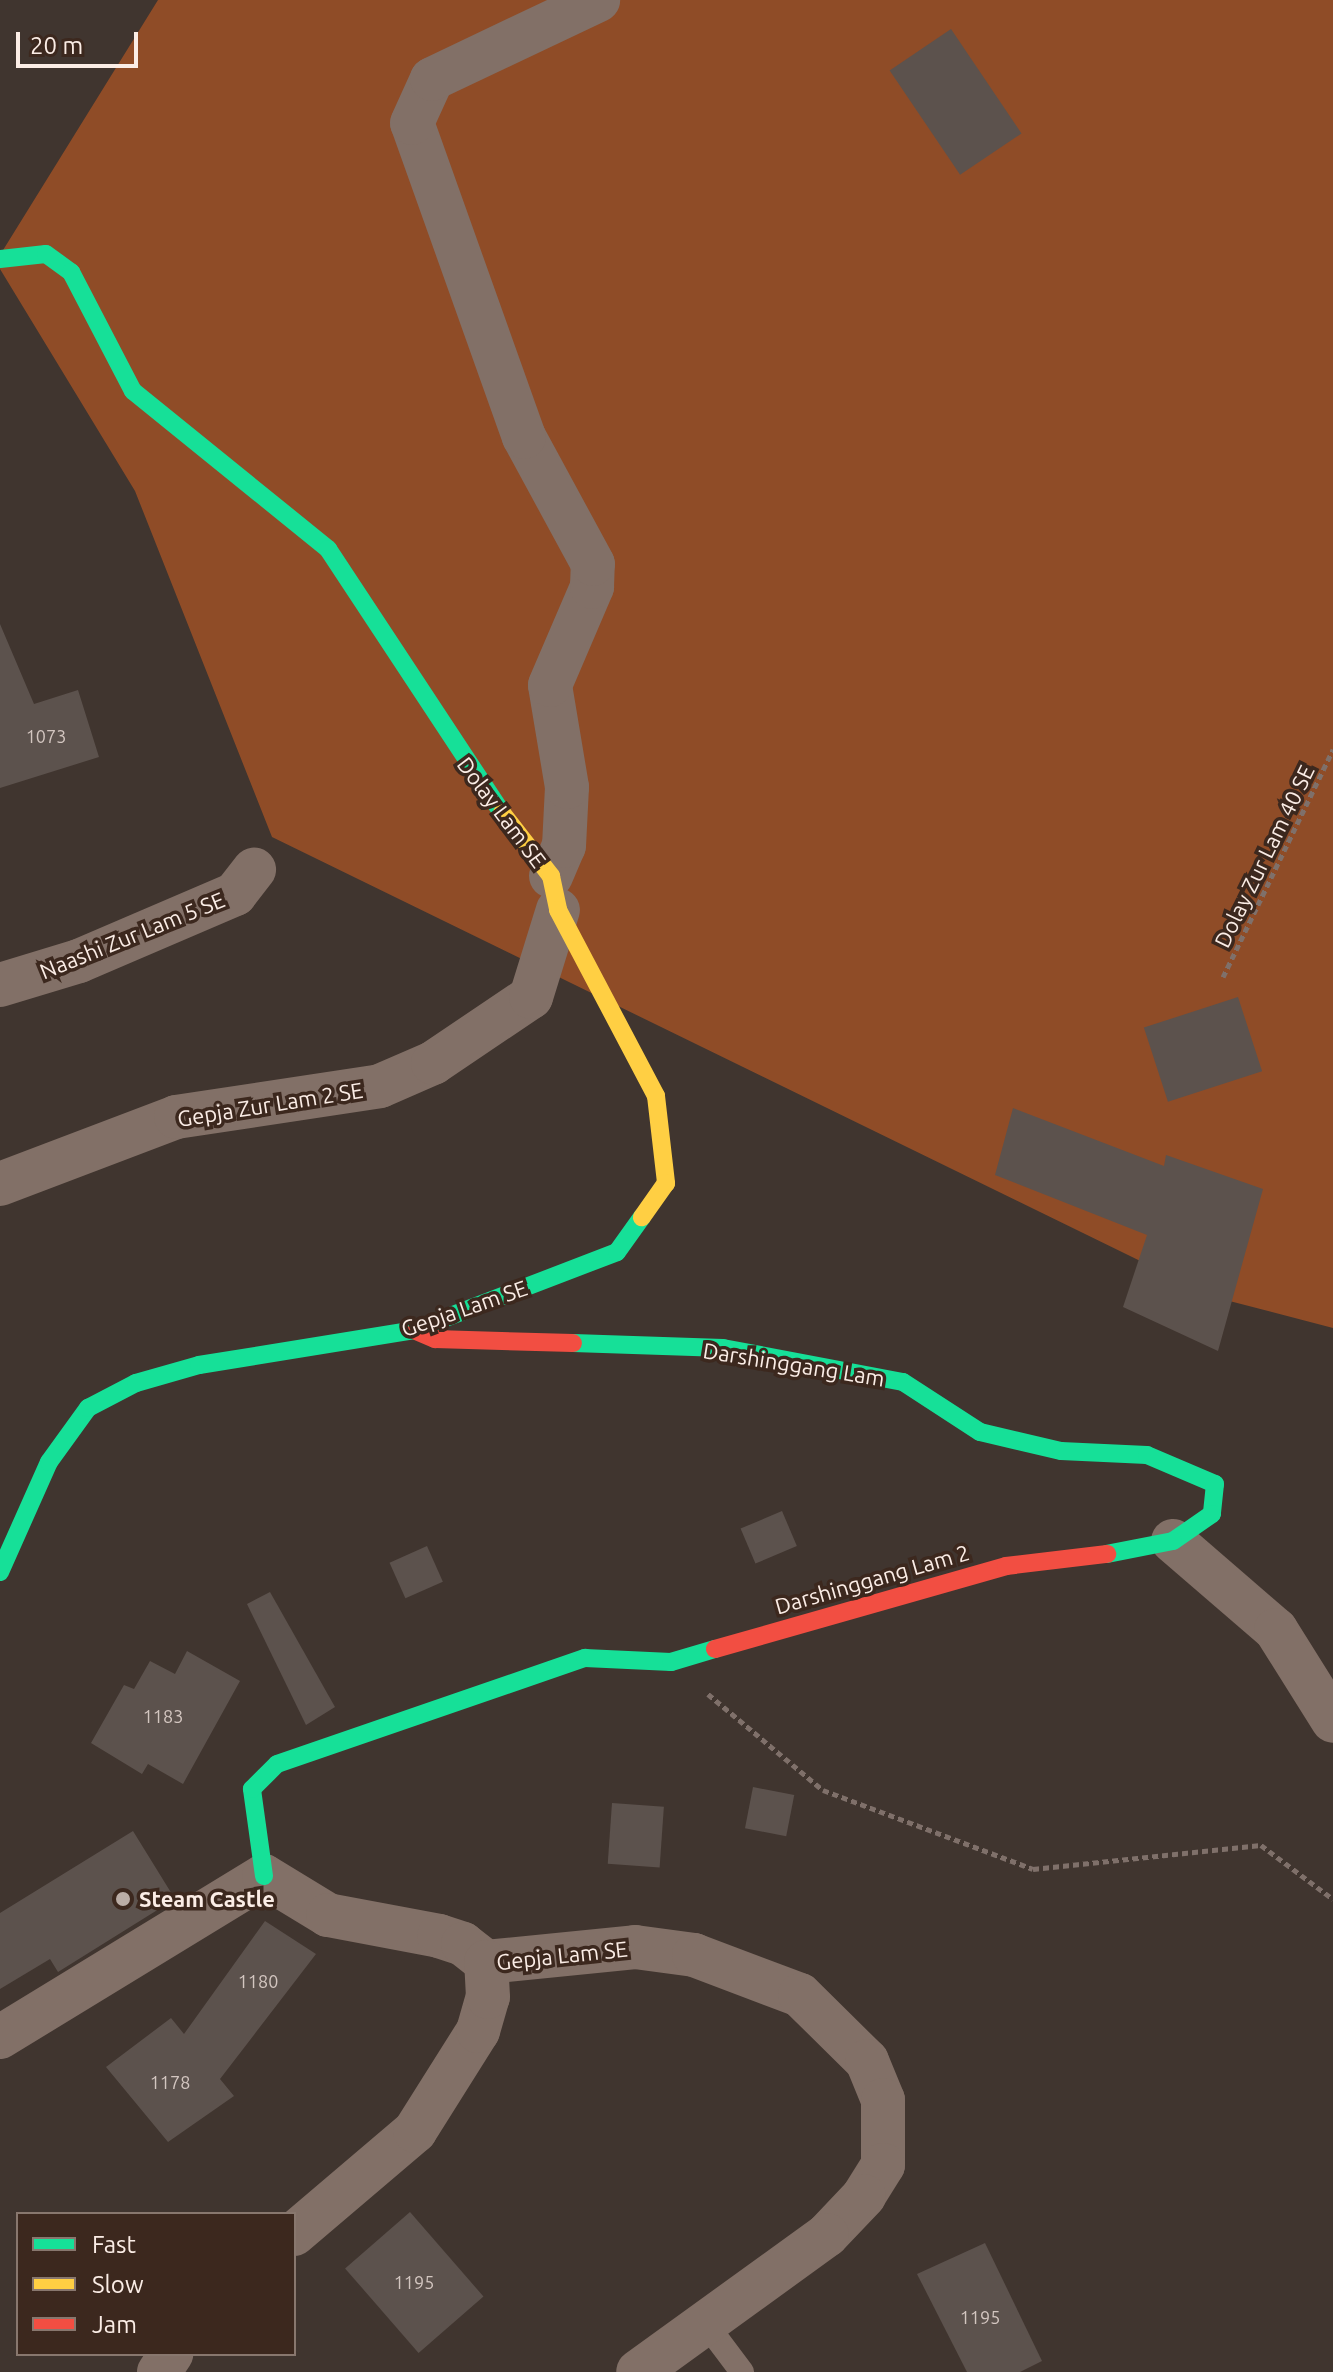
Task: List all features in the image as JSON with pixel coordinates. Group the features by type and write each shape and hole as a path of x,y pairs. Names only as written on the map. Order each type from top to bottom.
{"street":[{"name":"Dolay Lam SE","path":"554,893 564,846 567,787 550,685 592,587 593,564 524,437 412,123 432,79 598,0"},
{"name":"Dolay Lam SE","path":"0,259 20,252 46,254 71,272 133,391 328,549 464,763 554,893"},
{"name":"Naashi Zur Lam 5 SE","path":"0,985 79,961 235,894 254,870"},
{"name":"Gepja Zur Lam 2 SE","path":"0,1184 176,1117 380,1086 433,1063 531,997 554,893"},
{"name":"Gepja Lam SE","path":"0,1572 49,1462 88,1408 136,1383 199,1365 414,1330 617,1252 666,1183 656,1096 554,893"},
{"name":"Darshinggang Lam","path":"414,1330 435,1339 723,1348 903,1382 980,1432 1061,1451 1147,1455 1215,1484 1212,1514 1173,1541"},
{"name":"Darshinggang Lam 2","path":"264,1876 252,1789 277,1764 585,1658 671,1662 1006,1566 1173,1541"},
{"path":"1173,1541 1276,1630 1333,1721"},
{"name":"Gepja Lam SE","path":"264,1876 328,1915 439,1936 463,1944 486,1962 635,1947 694,1955 800,1995 867,2061 883,2100 886,2131 883,2165 864,2196 827,2235 638,2372"},
{"path":"0,2037 264,1876"},
{"path":"296,2232 415,2131 478,2031 488,1997 486,1962"}],"lane":[{"path":"706,2324 742,2372"}],"path":[{"name":"Dolay Zur Lam 40 SE","path":"1223,977 1333,749"},
{"path":"671,1662 823,1790 1033,1869 1261,1845 1333,1899"}],"shaded area":[{"path":"158,0 1333,0 1333,1328 1214,1297 272,837 135,491 0,269 0,255"}],"building":[{"path":"951,29 1021,133 960,175 890,70"},
{"path":"0,624 34,704 78,690 99,757 0,788"},
{"path":"1238,997 1262,1071 1168,1102 1144,1028"},
{"path":"1013,1108 1164,1166 1166,1155 1263,1189 1218,1351 1123,1307 1147,1235 995,1175"},
{"path":"782,1511 797,1546 755,1564 741,1529"},
{"path":"427,1546 443,1582 405,1598 390,1563"},
{"path":"270,1592 335,1707 306,1725 247,1604"},
{"path":"187,1651 240,1681 183,1784 148,1764 142,1774 91,1743 124,1685 134,1689 150,1661 175,1674"},
{"path":"753,1787 794,1795 786,1836 745,1828"},
{"path":"612,1803 664,1807 660,1867 608,1864"},
{"path":"133,1831 175,1899 58,1972 50,1959 0,1989 0,1913"},
{"path":"265,1921 316,1954 220,2079 234,2096 168,2142 106,2067 171,2018 184,2034"},
{"path":"410,2212 483,2297 419,2353 345,2268"},
{"path":"985,2243 1042,2361 1020,2372 967,2372 917,2274"}],"traffic: fast":[{"path":"0,259 46,254 71,272 133,391 328,549 502,813"},
{"path":"0,1572 49,1462 88,1408 136,1383 199,1365 414,1330 617,1252 642,1217"},
{"path":"573,1343 723,1348 903,1382 980,1432 1061,1451 1147,1455 1215,1484 1212,1514 1173,1541 1107,1554"},
{"path":"264,1876 252,1789 277,1764 585,1658 671,1662 715,1649"}],"traffic: slow":[{"path":"502,813 551,876 558,910 656,1096 666,1183 642,1217"}],"traffic: jam":[{"path":"416,1331 435,1339 573,1343"},
{"path":"715,1649 1006,1566 1107,1554"}],"place":[{"name":"Steam Castle","path":"123,1899"}]}
